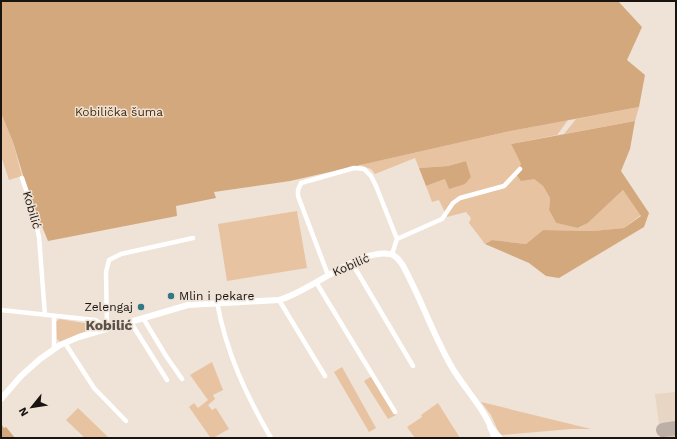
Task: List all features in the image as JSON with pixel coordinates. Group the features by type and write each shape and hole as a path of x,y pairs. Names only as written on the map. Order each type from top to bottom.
{"main road":[{"name":"Kobilić","path":"1,399 24,373 54,348 64,343 106,328 188,305 217,302 279,300 293,295 352,263 378,254 392,254"},
{"path":"392,254 398,258 408,273 450,364 499,438"},
{"path":"491,428 494,438"}],"street":[{"path":"328,275 298,196 298,190 301,183 354,168 364,169 371,176 376,186 397,239 392,254"},
{"path":"397,239 442,220 460,198 504,186 520,169"},
{"name":"Kobilić","path":"22,178 38,226 42,254 45,315"},
{"path":"106,328 106,272 108,260 121,254 193,238"},
{"path":"352,263 413,366"},
{"path":"316,282 395,412"},
{"path":"279,300 325,376"},
{"path":"217,302 220,318 237,373 248,397 271,438"},
{"path":"1,310 95,320 106,328"},
{"path":"54,316 54,348"},
{"path":"143,318 182,379"},
{"path":"130,321 167,380"},
{"path":"64,343 90,383 126,421"}],"shaded area":[{"path":"639,107 635,121 564,134 576,119"},
{"path":"1,113 13,142 22,176 9,180 1,156"},
{"path":"568,120 557,135 511,144 521,164 534,179 543,186 550,198 549,210 556,223 579,228 588,223 623,190 641,215 624,228 593,231 543,230 526,244 492,240 485,244 469,223 471,218 466,212 447,217 439,200 432,202 426,186 445,179 471,177 466,161 448,166 419,168 415,158 375,174 371,169 360,165 506,132"},
{"path":"297,211 307,268 227,281 218,224"},
{"path":"59,319 99,326 60,342 57,339 56,322"},
{"path":"212,362 223,390 213,395 215,399 208,405 212,410 216,408 229,429 213,438 210,437 189,407 194,403 198,408 208,400 190,375"},
{"path":"342,367 376,428 369,432 334,372"},
{"path":"372,376 396,415 388,419 364,381"},
{"path":"676,392 676,422 659,424 655,394"},
{"path":"481,402 591,429 571,429 502,435 499,433 491,415"},
{"path":"438,403 460,438 415,438 407,427 422,417 421,415"},
{"path":"78,408 109,438 85,438 66,420"},
{"path":"676,433 676,438 660,438 660,434"}],"green space":[{"name":"Kobilička šuma","path":"1,1 618,1 642,27 627,60 645,75 639,107 506,132 290,181 214,192 216,198 176,206 177,216 48,241 28,192 13,142 1,113"},
{"path":"635,121 630,149 621,171 649,213 644,227 559,278 546,276 529,263 485,244 492,240 526,244 543,230 593,231 624,228 641,216 623,190 588,223 578,228 556,223 549,210 550,198 543,186 534,179 521,181 516,174 521,164 511,144"},
{"path":"466,161 471,177 465,184 449,189 445,179 426,186 419,168 448,166"},
{"path":"1,424 4,428 6,427 15,438 1,438"}],"taxiway":[{"path":"663,430 676,428"}],"place":[{"name":"Mlin i pekare","path":"171,296"},
{"name":"Zelengaj","path":"141,307"}],"district":[{"name":"Kobilić","path":"109,325"}]}
